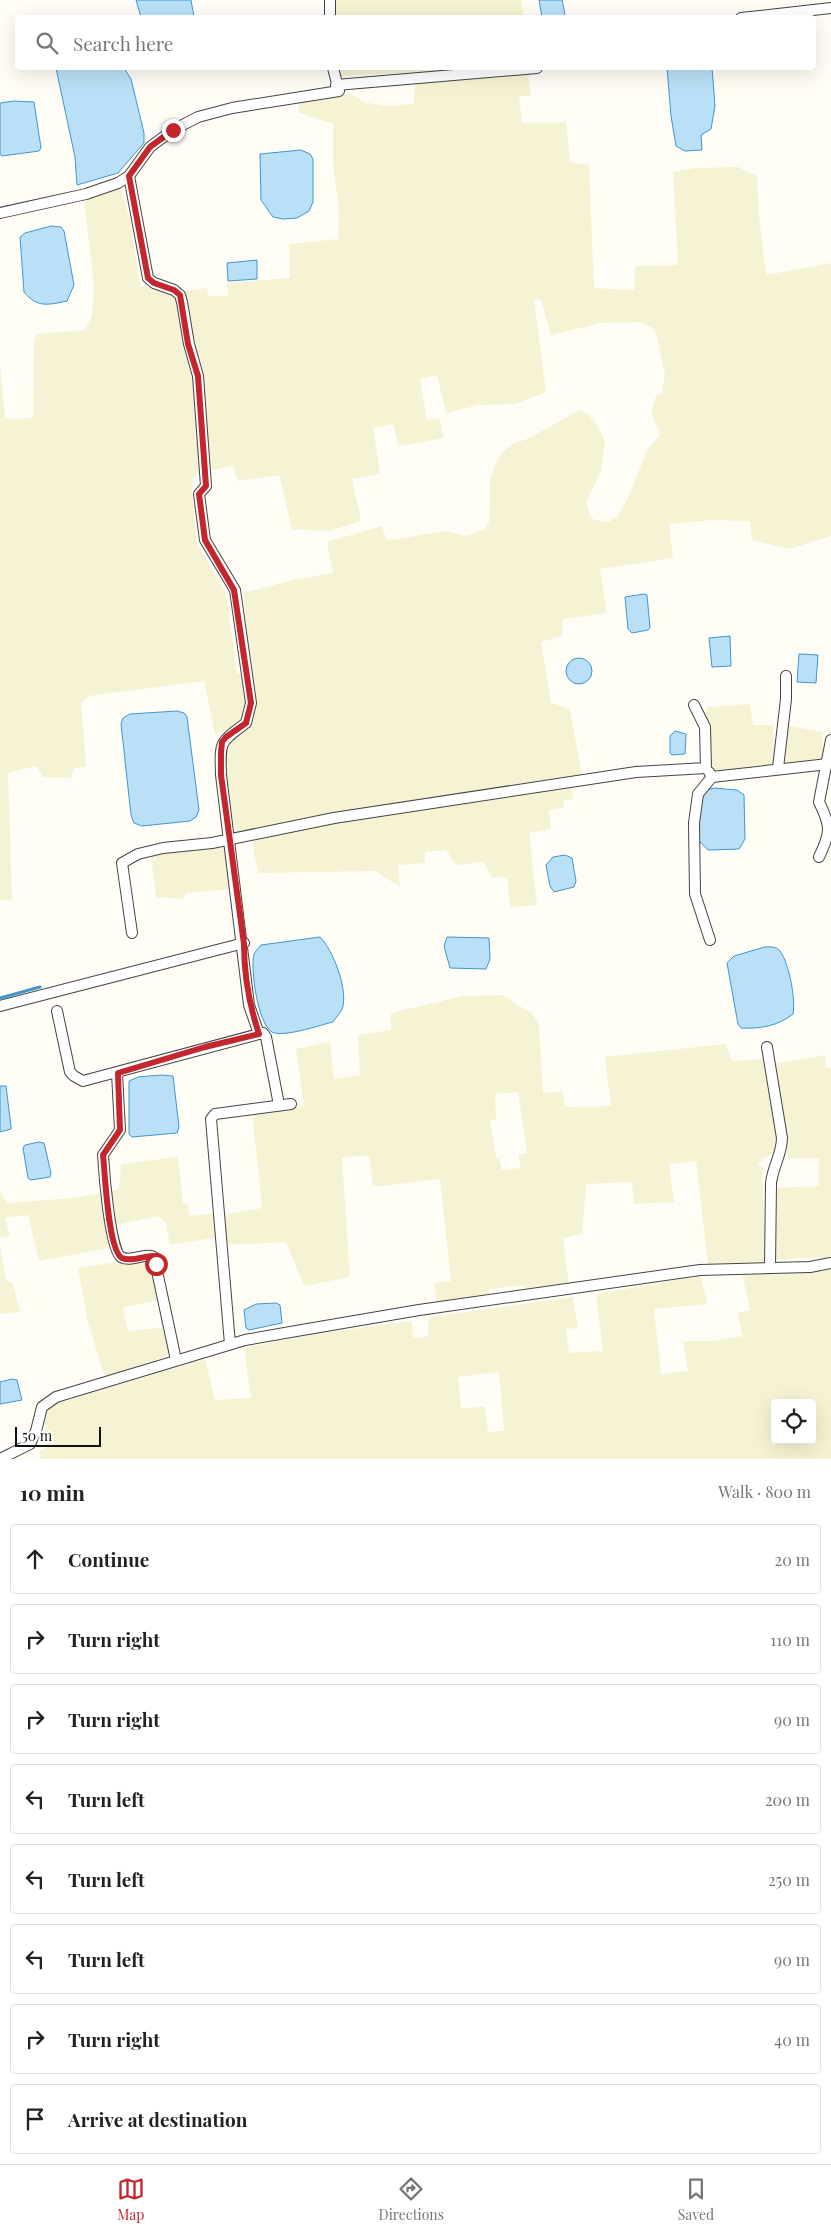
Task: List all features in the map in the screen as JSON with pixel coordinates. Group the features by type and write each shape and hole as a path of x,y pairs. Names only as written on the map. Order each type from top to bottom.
{"street":[{"path":"330,0 330,15"},
{"path":"768,15 831,8"},
{"path":"0,213 86,194 118,183 129,176 150,147 173,130 198,117 232,108 339,91 333,70"},
{"path":"336,84 512,70"},
{"path":"129,176 148,278 154,283 174,290 180,295 182,302 188,344 198,376 206,486 199,494 205,540 234,590 246,658 251,703 246,723 222,742 221,775 244,944 244,971 250,1005 259,1034"},
{"path":"778,768 786,700 786,676"},
{"path":"694,705 705,727 709,772 698,794 694,823 695,894 710,940"},
{"path":"819,857 827,841 830,827 829,819 819,802 828,764 831,740"},
{"path":"132,933 122,863 138,854 334,818 636,772 709,772 828,764"},
{"path":"0,1006 244,944"},
{"path":"57,1011 68,1064 74,1076 83,1081 263,1033 266,1037 279,1105"},
{"path":"767,1047 782,1138 782,1150 772,1171 770,1267"},
{"path":"118,1073 120,1130 103,1155 111,1228 116,1250 122,1258 154,1257 176,1360"},
{"path":"230,1344 211,1119 215,1114 291,1104"},
{"path":"0,1458 30,1444 36,1431 42,1407 52,1399 70,1391 230,1344 419,1310 537,1295 659,1275 724,1268 810,1267 831,1263"}],"shaded area":[{"path":"334,0 521,0 524,15 334,15"},
{"path":"339,70 450,70 343,76 340,75"},
{"path":"528,72 531,96 519,96 522,123 566,122 570,162 589,165 594,288 634,290 635,266 678,265 673,172 695,168 738,167 757,176 759,216 766,275 831,263 831,536 789,549 752,540 750,521 712,520 669,524 673,558 600,569 607,613 563,619 562,636 541,642 551,703 570,709 582,777 268,828 237,831 230,819 224,753 254,702 243,593 297,579 333,573 327,542 382,526 387,541 445,531 467,536 485,529 489,523 490,478 499,456 512,444 530,438 579,410 589,415 599,428 605,442 601,471 586,502 590,515 594,520 608,522 618,516 630,494 647,450 660,435 651,412 656,396 662,393 665,375 655,329 639,322 601,323 551,335 541,300 534,299 546,392 515,404 479,405 446,413 437,375 420,379 427,420 440,418 443,438 399,446 393,424 373,428 380,474 352,479 361,521 329,531 292,529 279,475 238,481 233,466 207,471 203,378 201,364 191,341 183,291 207,288 208,296 228,296 227,283 290,278 289,244 338,239 339,210 333,165 333,124 298,112 299,101 352,94 363,102 385,106 414,104 415,84"},
{"path":"120,186 131,223 140,287 148,287 170,293 178,303 193,362 200,445 200,473 193,478 192,493 197,544 226,593 237,674 244,673 247,701 244,721 215,734 204,681 89,696 81,703 86,767 74,768 71,778 43,777 36,766 8,773 12,899 0,901 0,363 5,419 33,418 34,341 37,334 85,330 92,316 94,285 84,200"},
{"path":"750,704 753,725 773,725 774,767 714,774 711,768 706,707"},
{"path":"784,725 823,732 823,760 785,764"},
{"path":"572,785 573,799 563,800 564,807 549,810 551,829 529,833 537,905 510,907 507,877 492,878 484,862 456,865 446,850 425,852 425,863 398,865 400,887 375,871 258,873 251,836"},
{"path":"225,843 231,889 186,893 183,899 156,897 151,855"},
{"path":"502,995 531,1013 539,1025 543,1093 563,1091 565,1107 611,1106 605,1057 725,1044 732,1061 765,1059 777,1123 777,1145 774,1152 758,1163 762,1168 766,1259 764,1263 708,1264 696,1161 669,1164 674,1202 634,1204 632,1182 586,1184 582,1234 563,1238 569,1286 526,1291 524,1285 489,1289 489,1296 436,1302 434,1283 451,1281 440,1179 373,1187 369,1155 342,1158 350,1277 304,1286 286,1242 225,1245 223,1215 262,1208 252,1112 304,1106 296,1049 330,1042 334,1079 360,1075 358,1035 391,1030 391,1013 463,996","holes":["518,1092 527,1153 518,1155 521,1168 502,1170 499,1157 496,1157 490,1121 496,1119 495,1094"]},
{"path":"825,1055 826,1068 831,1068 831,1259 822,1261 821,1257 775,1260 774,1188 819,1186 819,1158 788,1159 785,1123 773,1064"},
{"path":"178,1157 183,1204 187,1204 190,1216 217,1213 218,1237 170,1245 166,1223 158,1216 106,1227 109,1248 39,1261 28,1215 5,1218 10,1236 0,1238 0,1191 7,1203 73,1198 119,1189 121,1164"},
{"path":"0,1246 6,1279 13,1284 20,1312 0,1314"},
{"path":"149,1257 161,1300 123,1307 128,1331 166,1327 172,1354 105,1377 88,1323 78,1268"},
{"path":"831,1268 831,1459 41,1459 40,1451 47,1448 44,1419 51,1405 205,1359 215,1400 251,1398 244,1348 314,1334 411,1321 414,1338 428,1336 429,1317 573,1297 578,1328 566,1329 569,1353 603,1351 596,1294 701,1276 707,1304 654,1309 661,1374 688,1371 683,1341 713,1341 743,1336 737,1313 750,1310 742,1273","holes":["499,1372 504,1431 488,1432 485,1406 461,1409 458,1377"]}],"water":[{"path":"136,0 191,0 194,15 140,15"},
{"path":"539,0 562,0 564,15 542,15"},
{"path":"56,70 125,70 131,79 144,133 144,143 118,173 77,185 75,157"},
{"path":"667,70 712,70 715,106 711,129 701,135 702,150 685,151 676,146 671,116"},
{"path":"14,101 34,102 41,148 39,151 2,156 0,154 0,103"},
{"path":"301,150 310,154 313,159 313,202 309,211 297,218 283,219 273,217 261,200 260,154"},
{"path":"51,226 61,227 64,231 74,285 67,301 43,304 34,301 24,292 20,237 25,233"},
{"path":"257,260 257,279 228,281 227,263"},
{"path":"647,595 650,628 632,633 628,629 625,597"},
{"path":"730,636 731,666 712,667 709,638"},
{"path":"799,654 818,655 816,683 797,682"},
{"path":"579,658 588,662 592,671 588,680 579,684 570,680 566,671 570,662"},
{"path":"177,711 184,713 187,717 199,810 196,817 190,821 142,826 134,823 131,815 121,724 123,718 130,714"},
{"path":"675,731 686,734 685,754 672,755 670,753 670,736"},
{"path":"714,788 737,790 744,795 745,839 739,849 708,850 698,840 699,814 702,801 707,790"},
{"path":"565,855 572,858 576,881 574,887 554,892 550,886 546,865 553,857"},
{"path":"320,937 330,951 341,979 344,998 341,1010 333,1022 293,1032 272,1032 263,1019 256,996 253,971 254,954 261,945"},
{"path":"447,937 489,938 490,959 486,969 450,968 444,946"},
{"path":"765,947 777,948 786,964 794,1000 793,1014 769,1026 741,1028 738,1024 727,963 734,956"},
{"path":"173,1076 179,1127 177,1133 132,1137 129,1134 129,1081 138,1077"},
{"path":"0,1086 6,1086 11,1129 0,1132"},
{"path":"39,1142 44,1143 51,1173 50,1177 31,1180 28,1178 23,1148 25,1145"},
{"path":"276,1303 280,1305 282,1323 249,1330 246,1328 244,1310 256,1304"},
{"path":"12,1379 17,1380 22,1400 0,1404 0,1382"}],"waterway":[{"path":"0,998 40,987"}],"route":[{"path":"156,1264 154,1257 151,1255 128,1259 122,1258 116,1250 111,1228 103,1155 120,1130 118,1073 205,1047 259,1034 250,1005 244,971 244,944 221,775 222,742 246,723 251,703 246,658 234,590 205,540 199,494 206,486 198,376 197,366 188,344 182,302 180,295 174,290 154,283 148,278 129,176 150,147 173,130"}]}
